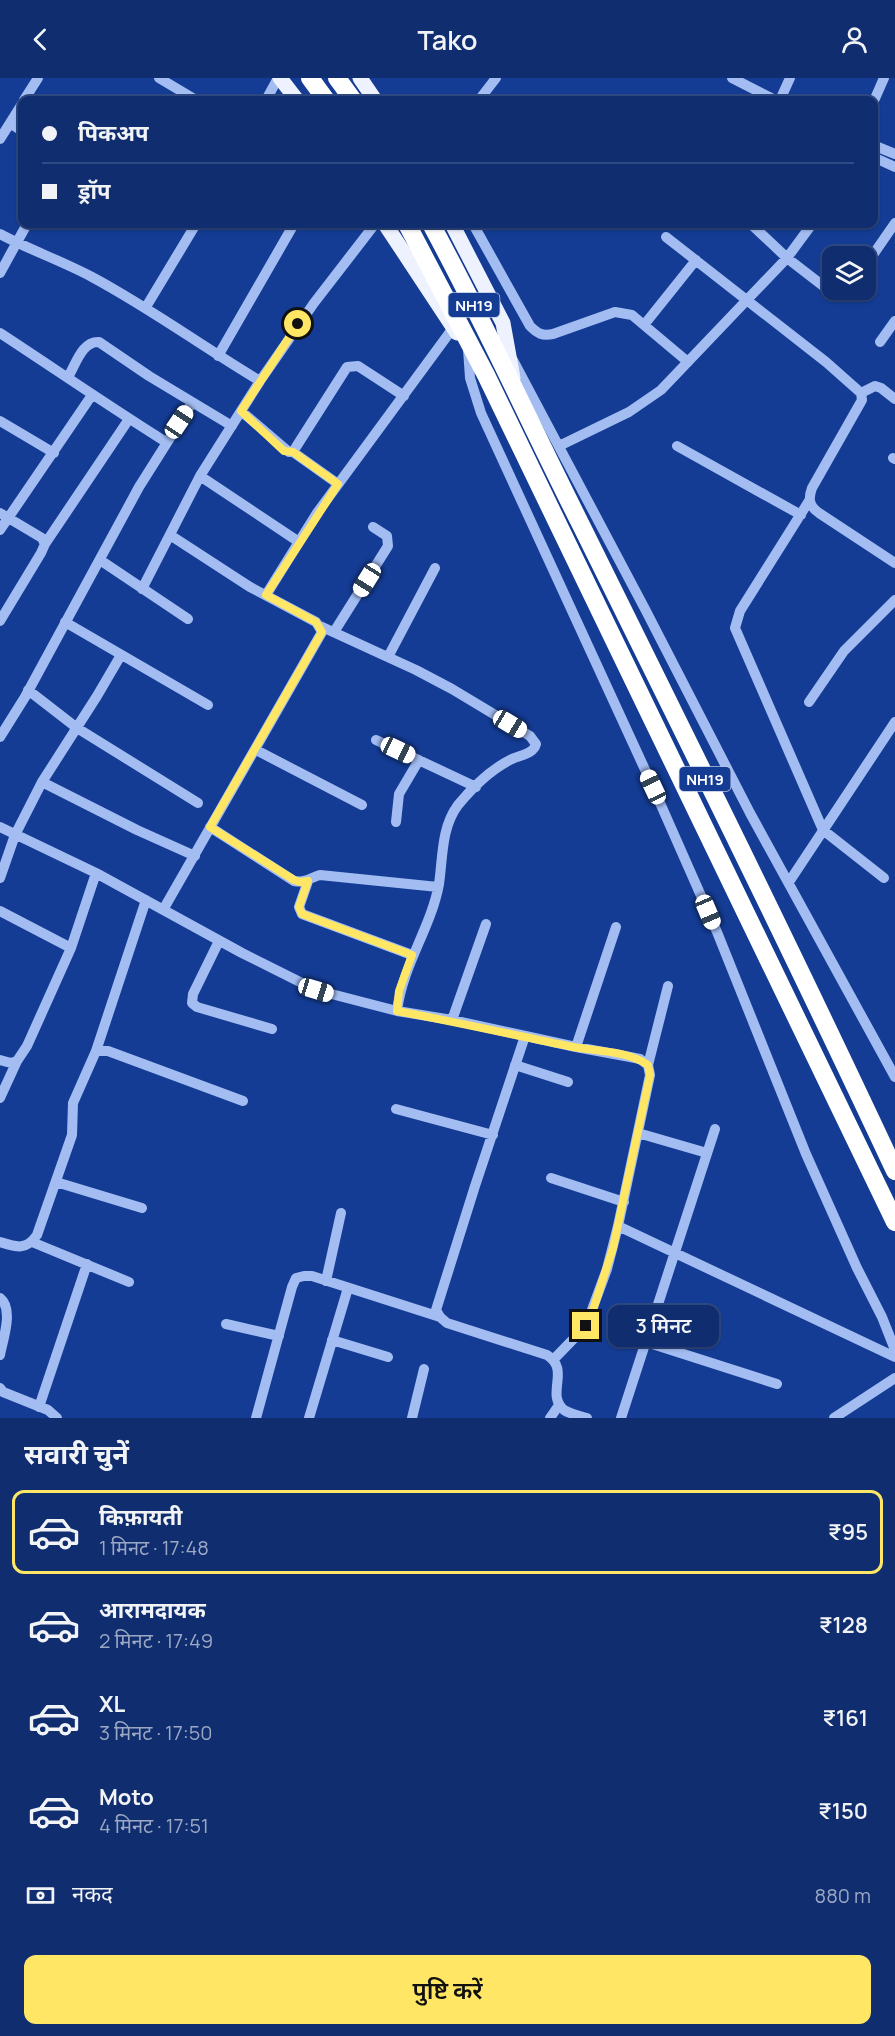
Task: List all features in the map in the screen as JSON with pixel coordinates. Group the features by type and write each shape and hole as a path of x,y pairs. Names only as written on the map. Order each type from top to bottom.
{"highway":[{"path":"309,78 323,96"},
{"path":"337,78 350,96"},
{"name":"NH19","path":"409,228 486,375 895,1222"},
{"name":"NH19","path":"433,228 462,280 895,1171"}],"main road":[{"path":"279,78 294,96"},
{"path":"360,78 372,96"},
{"path":"388,228 486,375"},
{"path":"454,228 503,324 514,389"}],"street":[{"path":"27,96 38,78"},
{"path":"159,78 188,96"},
{"path":"268,96 279,78"},
{"path":"482,96 496,78"},
{"path":"732,78 767,96"},
{"path":"782,96 790,78"},
{"path":"876,96 884,78"},
{"path":"0,139 18,110"},
{"path":"10,123 18,128"},
{"path":"878,147 895,154"},
{"path":"878,159 895,167"},
{"path":"876,251 895,224"},
{"path":"0,273 25,228"},
{"path":"146,307 194,228"},
{"path":"218,356 292,228"},
{"path":"142,589 200,476 260,381 314,303 372,228"},
{"path":"475,228 530,326 537,333 544,336 553,334 615,312 632,315 688,362"},
{"path":"755,228 787,258 822,285"},
{"path":"560,446 640,406 661,390 787,258 809,228"},
{"path":"0,234 63,262 146,307 218,356 260,381"},
{"path":"666,237 826,362 861,393 862,400 812,488 809,501 740,611 735,628 823,830 885,878"},
{"path":"644,325 696,260"},
{"path":"880,342 895,321"},
{"path":"266,595 338,484 453,328"},
{"path":"0,333 165,442"},
{"path":"68,377 87,345 99,342 192,403 232,426"},
{"path":"468,349 470,378 481,413 653,787 717,932 806,1154 857,1268 882,1317 895,1350"},
{"path":"509,353 560,446 750,813 895,1077"},
{"path":"293,452 347,367 358,366 404,396"},
{"path":"861,393 875,386 895,399"},
{"path":"0,530 4,516 54,453 92,395"},
{"path":"0,737 165,442 192,403"},
{"path":"241,411 284,451 293,452 338,484"},
{"path":"0,621 45,544 129,419"},
{"path":"0,421 54,453"},
{"path":"677,446 801,515"},
{"path":"200,476 299,542"},
{"path":"809,501 819,513 895,563"},
{"path":"4,516 42,538 45,544"},
{"path":"334,632 388,546 387,536 373,527"},
{"path":"171,535 320,626 452,689 534,740 536,744 535,749 503,764 457,807 447,829 438,887 432,908 399,991 397,1011"},
{"path":"100,560 188,619"},
{"path":"388,657 435,568"},
{"path":"809,702 844,651 895,600"},
{"path":"65,622 208,705"},
{"path":"163,910 320,636 322,632 320,626"},
{"path":"0,878 15,835 53,761 77,728 121,656"},
{"path":"28,690 77,728 198,803"},
{"path":"789,882 895,722"},
{"path":"376,740 476,787"},
{"path":"256,750 362,805"},
{"path":"396,822 399,794 419,760"},
{"path":"42,782 137,830 195,856"},
{"path":"0,827 96,873 219,941 316,990 397,1011 452,1020 640,1059 648,1065"},
{"path":"210,827 300,882 308,881 320,874 438,887"},
{"path":"0,1098 17,1061 27,1046 71,948 96,873"},
{"path":"308,881 299,907 302,914 412,955"},
{"path":"0,1242 25,1247 37,1235 72,1136 74,1103 96,1051 146,900"},
{"path":"0,911 71,948"},
{"path":"452,1020 486,924"},
{"path":"576,1047 616,927"},
{"path":"219,941 193,994 192,1003 196,1007 272,1029"},
{"path":"554,1359 586,1326 607,1269 624,1202 650,1075 648,1065 668,986"},
{"path":"525,1036 436,1310 447,1323 554,1359 558,1367 556,1394 559,1405 567,1412 587,1418"},
{"path":"96,1051 108,1051 243,1101"},
{"path":"0,1060 10,1063 17,1061"},
{"path":"515,1065 568,1082"},
{"path":"396,1109 493,1135"},
{"path":"621,1418 715,1129"},
{"path":"638,1133 707,1153"},
{"path":"551,1178 624,1202"},
{"path":"56,1182 142,1208"},
{"path":"326,1281 341,1213"},
{"path":"618,1226 895,1357"},
{"path":"32,1242 129,1282"},
{"path":"39,1407 87,1264"},
{"path":"256,1418 296,1278 312,1276 440,1317"},
{"path":"309,1418 348,1288"},
{"path":"0,1298 6,1305 7,1314 0,1355"},
{"path":"226,1324 279,1336"},
{"path":"332,1340 388,1357"},
{"path":"646,1342 777,1384"},
{"path":"412,1418 424,1369"},
{"path":"834,1418 895,1377"},
{"path":"0,1388 3,1392 48,1410 57,1418"},
{"path":"550,1418 559,1405"}],"route":[{"path":"298,324 241,411 284,451 293,452 338,484 317,513 266,595 316,622 322,632 210,827 251,855 294,880 308,881 299,907 302,914 412,955 399,991 397,1011 452,1020 640,1059 648,1065 650,1075 618,1226 607,1269 586,1326"}]}
